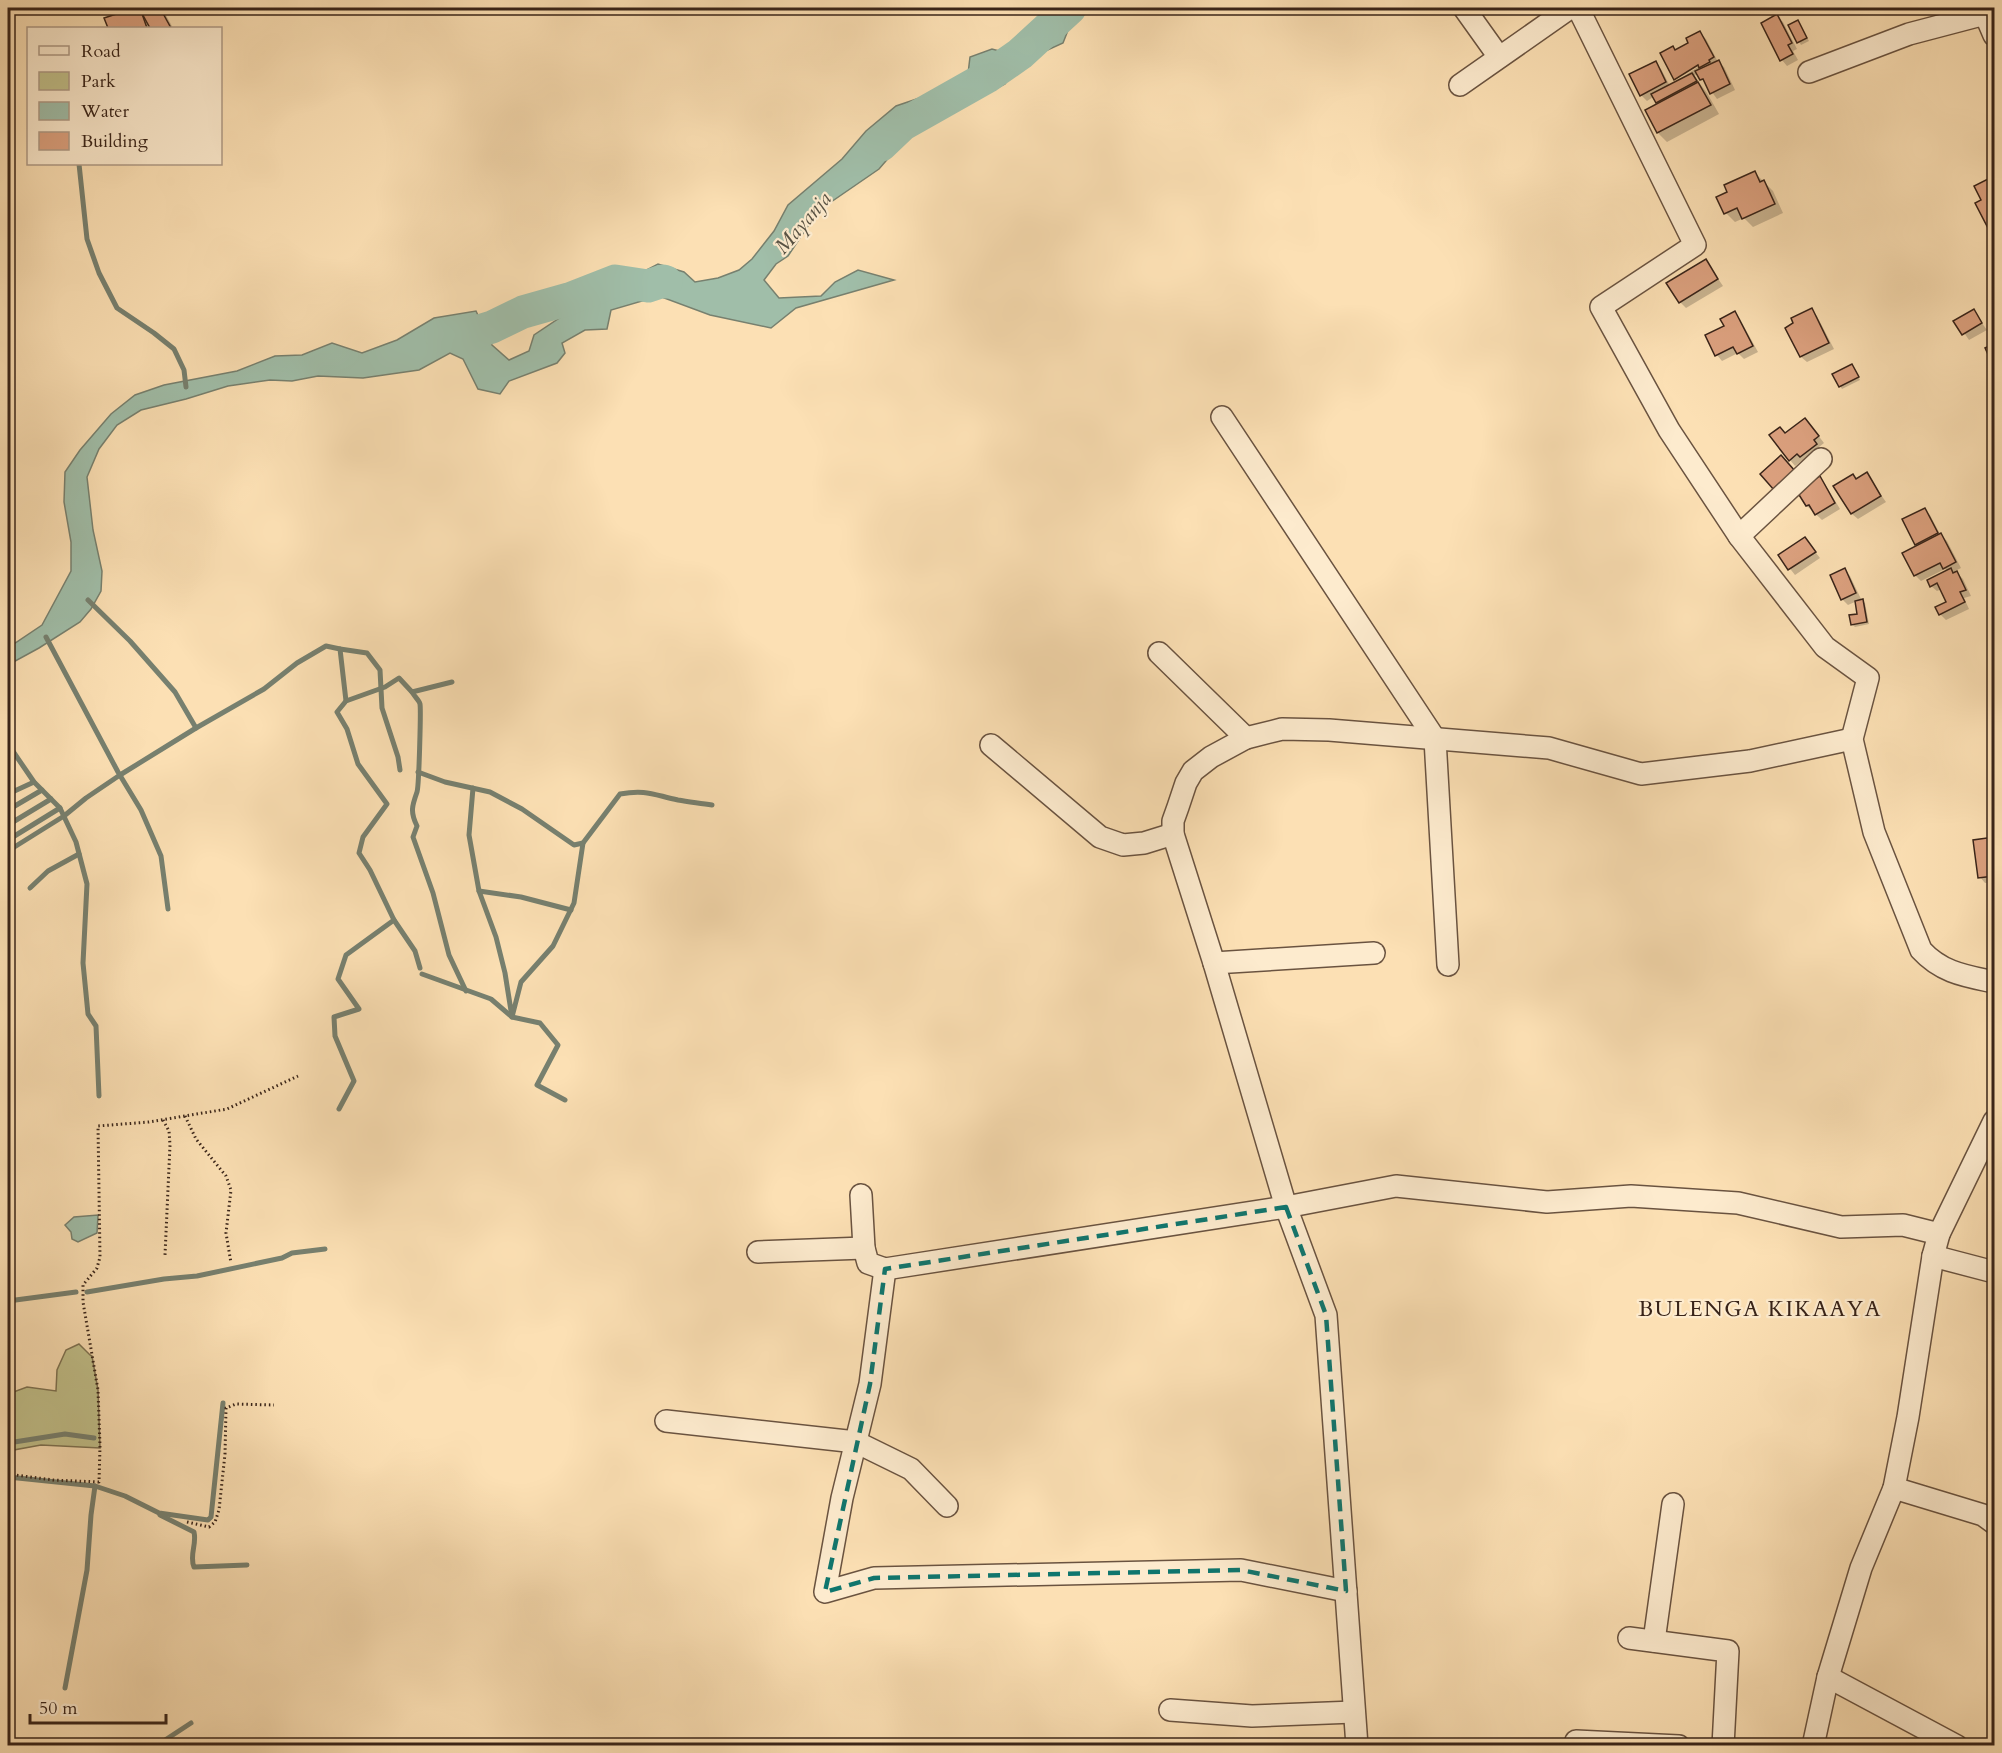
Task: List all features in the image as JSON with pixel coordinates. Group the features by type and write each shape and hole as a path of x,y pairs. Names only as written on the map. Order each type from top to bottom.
{"street":[{"path":"1464,8 1499,57"},
{"path":"1460,85 1570,8"},
{"path":"1578,8 1695,245 1601,307 1669,430 1739,536 1825,647 1868,678 1852,739 1874,832 1921,950 1933,963 1959,974 1995,982"},
{"path":"1809,72 1909,34 1985,14 1995,35"},
{"path":"1222,417 1435,740 1448,965"},
{"path":"1739,536 1821,459"},
{"path":"1159,653 1246,738"},
{"path":"1357,1746 1326,1315 1286,1208 1214,963 1173,834 1173,821 1186,783 1193,771 1211,757 1246,738 1282,729 1329,730 1549,748 1641,774 1750,761 1852,739"},
{"path":"991,745 1100,837 1123,845 1144,843 1173,834"},
{"path":"1214,963 1374,953"},
{"path":"1813,1746 1828,1677 1861,1568 1894,1488 1908,1417 1933,1256 1939,1234 1995,1121"},
{"path":"861,1195 864,1248 868,1263 885,1269 1286,1208 1396,1186 1547,1202 1631,1196 1738,1203 1841,1227 1904,1226 1939,1234"},
{"path":"758,1252 864,1248"},
{"path":"1933,1256 1995,1272"},
{"path":"885,1269 870,1384 842,1498 825,1593 874,1578 1241,1570 1346,1591"},
{"path":"666,1421 856,1442 911,1469 947,1506"},
{"path":"1894,1488 1983,1515 1995,1523"},
{"path":"1654,1641 1673,1504"},
{"path":"1629,1638 1728,1651 1723,1746"},
{"path":"1828,1677 1957,1746"},
{"path":"1170,1710 1252,1716 1354,1712"},
{"path":"1576,1742 1679,1746"}],"path":[{"path":"8,1474 53,1480 99,1482 98,1390 83,1302 83,1285 97,1269 100,1257 98,1126 163,1120 228,1109 298,1076"},
{"path":"186,1116 196,1139 226,1176 231,1190 226,1233 231,1263"},
{"path":"163,1120 169,1131 170,1145 165,1255"},
{"path":"187,1522 209,1527 215,1522 219,1510 225,1454 226,1408 236,1404 274,1405"}],"highlighted area":[{"path":"1286,1207 1326,1315 1346,1591 1241,1570 874,1578 825,1592 870,1384 885,1269"}],"green space":[{"path":"79,1344 92,1356 98,1390 100,1448 41,1445 8,1451 8,1439 12,1437 14,1421 8,1419 8,1394 27,1387 56,1391 57,1370 66,1350"}],"water":[{"path":"1062,8 1076,8 1063,43 1019,63 1005,84 984,95 942,95 921,106 904,140 879,169 818,211 788,256 776,264 764,280 779,298 821,296 835,282 858,270 894,280 796,308 771,328 710,315 659,296 611,310 607,329 585,330 562,343 565,353 557,363 509,381 500,394 478,389 463,359 450,353 419,370 363,378 318,376 292,381 270,380 228,386 141,410 117,425 99,449 87,477 93,530 102,571 101,591 91,609 80,622 8,665 8,648 42,625 71,571 71,542 64,502 65,472 80,450 111,414 135,395 164,385 237,371 275,356 302,355 332,343 362,353 397,340 434,318 476,311 492,345 509,360 529,351 534,335 579,305 658,264 684,272 695,282 718,278 739,270 752,259 774,231 788,205 842,159 866,131 896,106 967,82 970,57 992,49 1003,52 1054,31"},
{"path":"98,1215 97,1233 78,1242 72,1239 71,1232 65,1225 74,1217"}],"building":[{"path":"139,8 160,8 170,27 149,27"},
{"path":"140,8 147,27 108,27 104,18"},
{"path":"1777,14 1792,43 1788,45 1793,54 1780,61 1761,23"},
{"path":"1798,20 1807,38 1797,43 1788,25"},
{"path":"1700,31 1714,57 1709,60 1710,62 1699,68 1698,65 1674,80 1660,53 1673,46 1675,50 1688,43 1686,38"},
{"path":"1719,60 1730,84 1710,94 1703,79 1700,80 1695,71"},
{"path":"1656,61 1666,82 1640,96 1629,74"},
{"path":"1692,73 1697,81 1656,103 1651,94"},
{"path":"1698,82 1711,105 1657,133 1645,110"},
{"path":"1755,171 1760,182 1764,180 1775,204 1742,219 1737,208 1724,214 1716,197 1727,192 1724,185"},
{"path":"1994,176 1994,230 1990,232 1975,203 1981,200 1974,186"},
{"path":"1706,259 1718,279 1679,303 1666,283"},
{"path":"1812,308 1829,343 1800,357 1785,328 1793,323 1791,318"},
{"path":"1974,309 1982,323 1962,335 1953,321"},
{"path":"1735,311 1753,346 1737,354 1733,347 1715,356 1705,335 1724,326 1720,319"},
{"path":"1994,344 1994,359 1991,361 1985,348"},
{"path":"1852,364 1859,377 1839,387 1832,374"},
{"path":"1805,418 1819,436 1814,440 1817,444 1800,457 1797,454 1789,461 1769,435 1780,427 1785,433"},
{"path":"1781,455 1795,471 1774,490 1760,474"},
{"path":"1867,472 1881,496 1851,514 1833,486 1853,474 1856,479"},
{"path":"1820,476 1835,503 1815,515 1796,490"},
{"path":"1925,508 1938,533 1915,545 1902,519"},
{"path":"1941,533 1956,562 1943,569 1940,563 1914,576 1902,553"},
{"path":"1805,537 1816,552 1788,570 1778,555"},
{"path":"1845,568 1856,593 1841,600 1830,575"},
{"path":"1951,568 1953,573 1957,571 1966,590 1960,592 1965,602 1939,615 1935,607 1946,602 1937,583 1930,587 1927,580"},
{"path":"1863,599 1867,622 1851,625 1849,615 1857,614 1855,601"},
{"path":"1994,837 1994,876 1978,878 1973,840"}],"waterway":[{"name":"Mayanja","path":"881,145 902,125 987,77 1020,54 1070,8"},
{"path":"79,165 87,239 99,273 117,308 174,349 184,370 186,387"},
{"name":"Mayanja","path":"441,335 466,335 492,327 523,312 569,299 615,281 648,286 666,282"},
{"path":"88,600 130,641 175,692 196,728 264,689 297,663 326,646 340,649 346,701"},
{"path":"46,637 118,772 141,810 161,856 168,909"},
{"path":"340,649 367,653 380,670 382,708 400,770"},
{"path":"339,1109 354,1081 335,1036 334,1017 359,1009 338,979 346,955 394,920 370,870 359,853 363,837 387,804 358,764 347,729 337,712 346,701 385,687 399,678 412,692 452,682"},
{"path":"412,692 419,702 420,709 418,787 412,809 417,826 413,837 433,893 449,955 466,991"},
{"path":"8,851 64,816 120,775 196,728"},
{"path":"8,744 34,782 60,808 76,842 87,884 83,963 88,1014 96,1026 99,1096"},
{"path":"418,772 445,782 490,792 522,809 574,845 583,843 620,794 643,792 712,805"},
{"path":"8,794 34,782"},
{"path":"473,788 469,835 479,891 496,937 505,973 512,1017 521,982 553,946 574,903 583,843"},
{"path":"8,810 42,790"},
{"path":"8,825 51,799"},
{"path":"8,840 60,808"},
{"path":"30,888 48,871 79,854"},
{"path":"479,891 521,897 571,910"},
{"path":"394,920 415,951 420,968"},
{"path":"422,974 491,999 512,1017 540,1023 558,1045 537,1085 565,1100"},
{"path":"87,1292 197,1276 282,1258 292,1253 325,1249"},
{"path":"8,1301 76,1292"},
{"path":"8,1477 95,1486 125,1496 159,1513 208,1520 211,1517 223,1403"},
{"path":"8,1443 65,1434 94,1438"},
{"path":"65,1688 87,1570 95,1486"},
{"path":"160,1515 194,1532 192,1558 194,1567 247,1565"},
{"path":"156,1746 191,1723"}],"district":[{"name":"BULENGA KIKAAYA","path":"1760,1309"}]}
